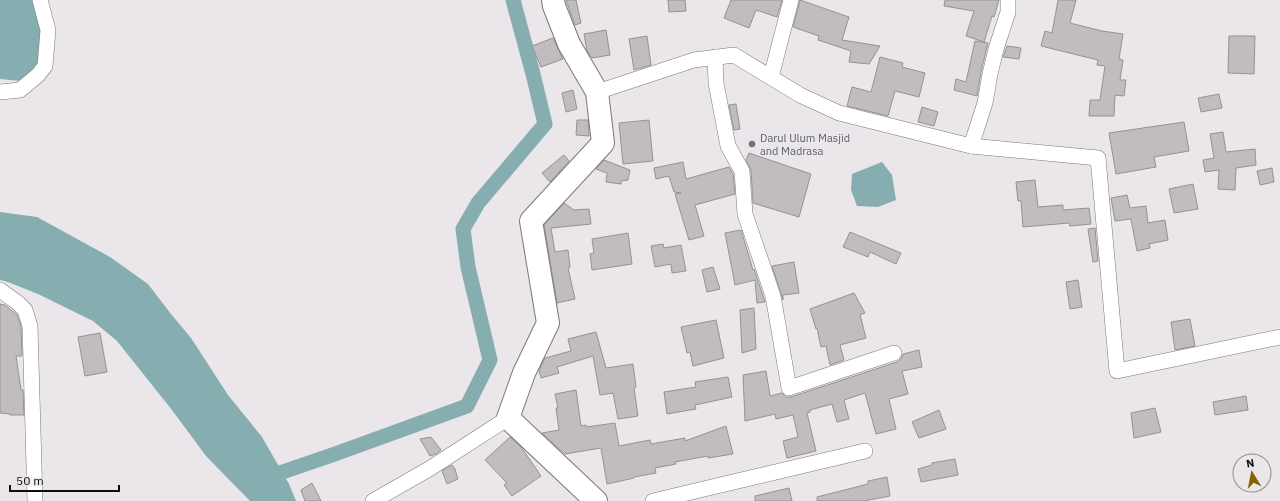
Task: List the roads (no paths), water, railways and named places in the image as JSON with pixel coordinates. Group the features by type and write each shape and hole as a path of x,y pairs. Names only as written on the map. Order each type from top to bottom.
{"street":[{"path":"0,92 20,90 35,78 45,66 48,30 40,0"},
{"path":"373,501 429,470 508,418 524,373 548,323 531,222 604,143 597,92 569,44 553,0"},
{"path":"771,77 792,0"},
{"path":"971,146 985,103 996,48 1008,12 1008,0"},
{"path":"597,92 694,60 734,55 800,95 839,113 971,146 1098,158 1117,371 1280,337"},
{"path":"715,57 716,83 728,146 742,171 745,214 773,296 789,388 894,353"},
{"path":"0,290 25,310 30,326 35,501"},
{"path":"508,418 596,501"},
{"path":"653,501 866,451"}],"water":[{"path":"0,0 37,0 42,24 41,63 21,81 0,79"},
{"path":"882,162 892,175 896,200 878,207 857,206 851,190 852,174"},
{"path":"0,212 37,217 110,257 148,284 191,338 228,395 262,437 289,484 296,501 250,501 206,456 172,410 117,341 93,321 38,294 0,280"}],"waterway":[{"path":"265,478 467,406 490,360 468,267 463,229 478,203 545,124 513,0"}],"place":[{"name":"Darul Ulum Masjid and Madrasa","path":"752,144"}]}
